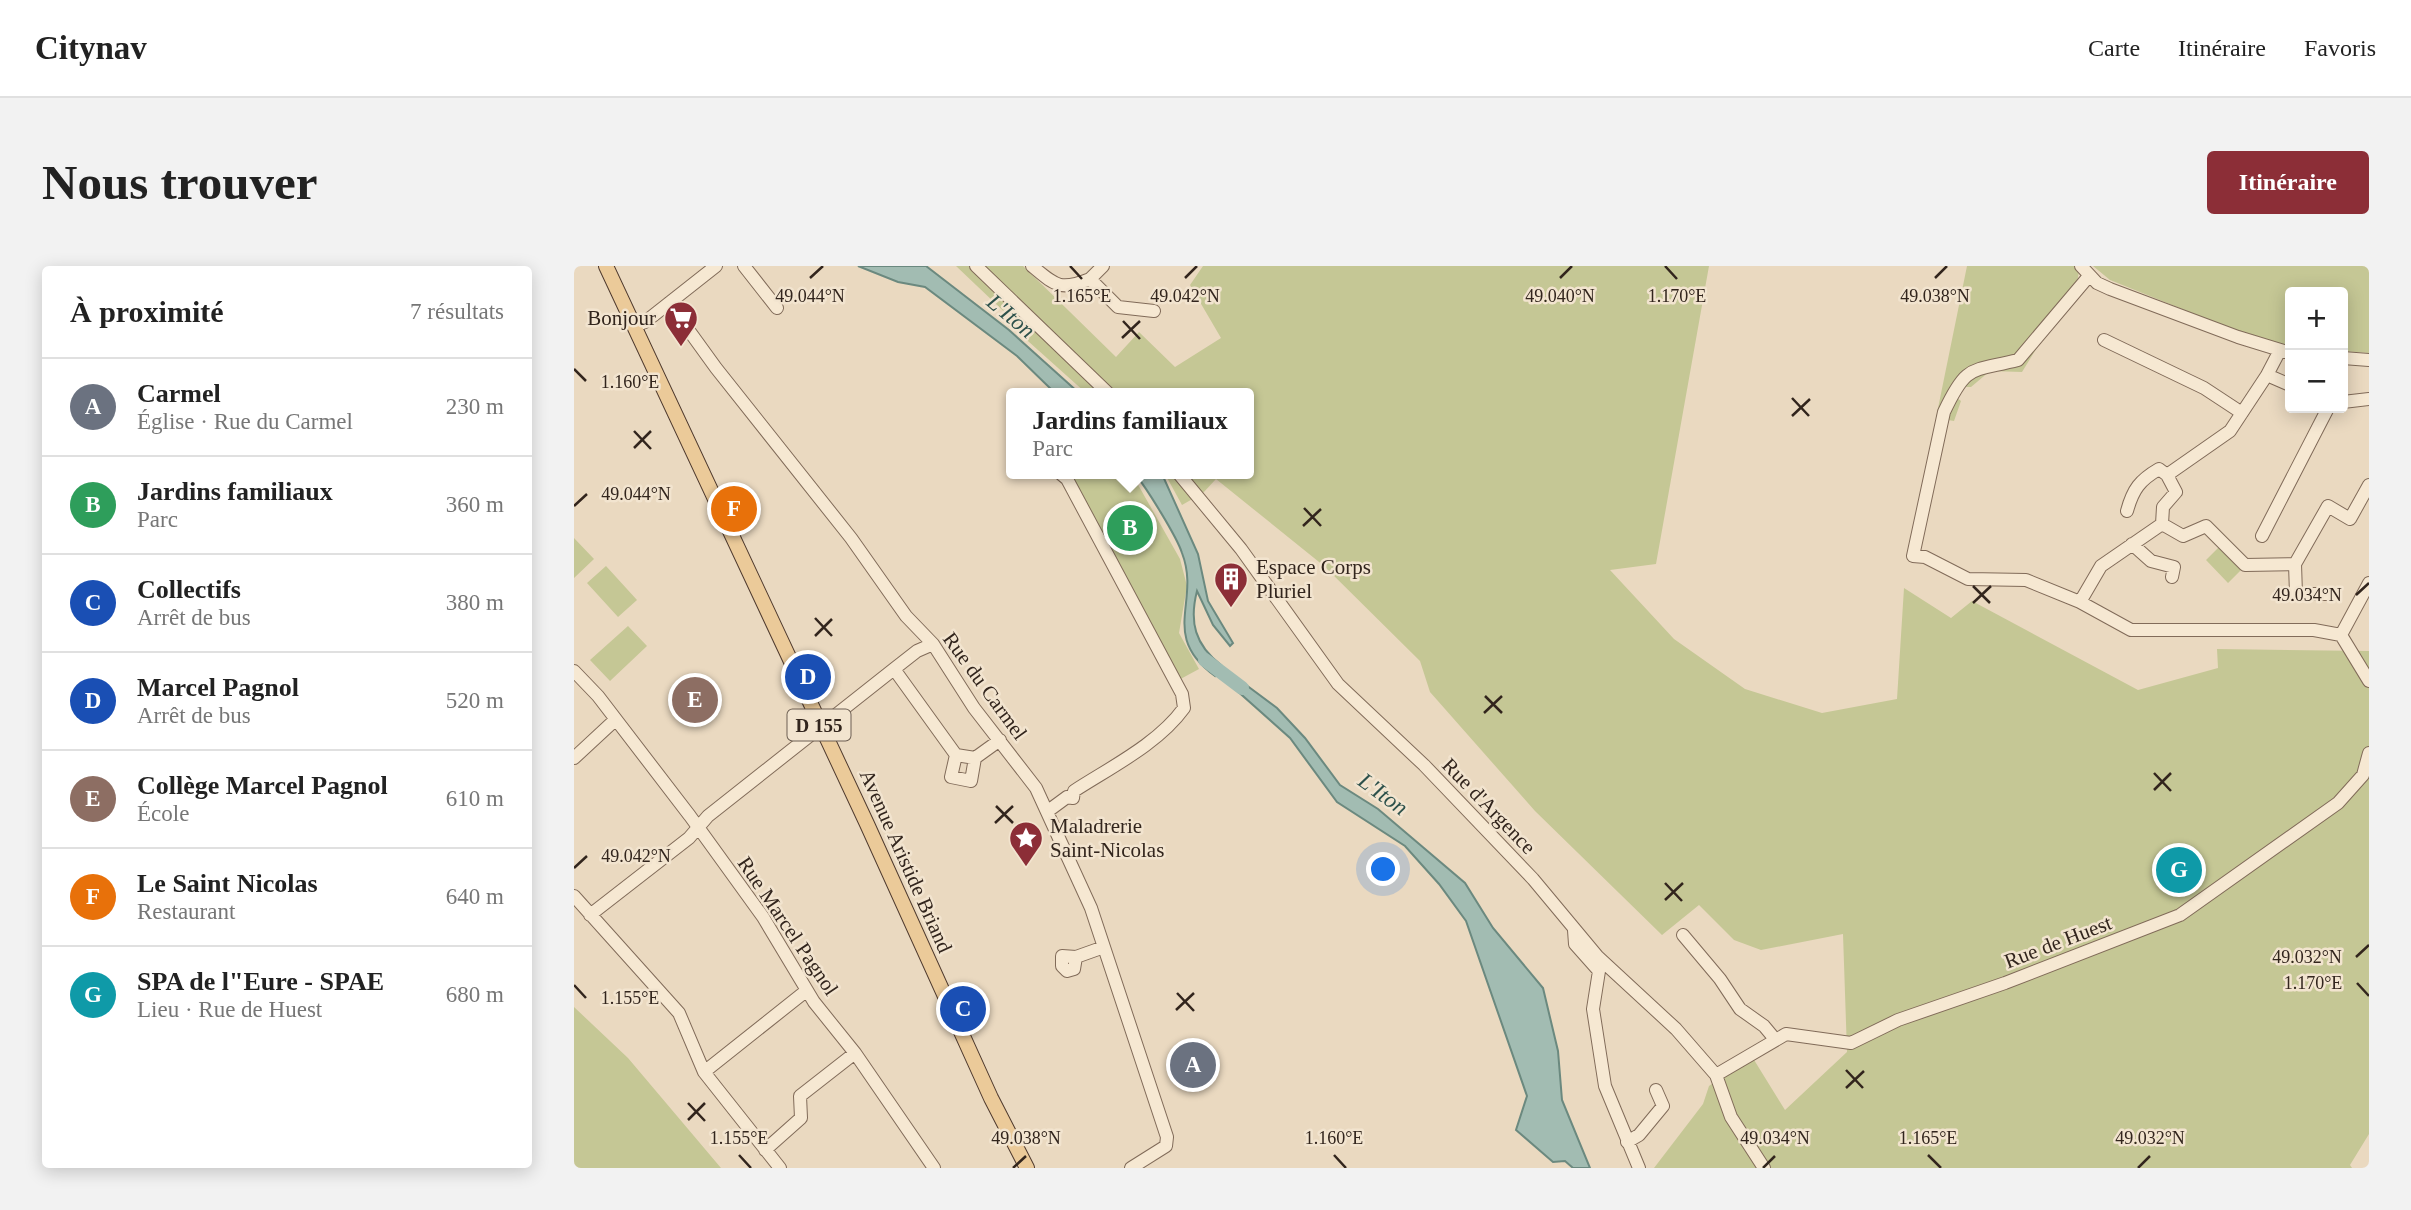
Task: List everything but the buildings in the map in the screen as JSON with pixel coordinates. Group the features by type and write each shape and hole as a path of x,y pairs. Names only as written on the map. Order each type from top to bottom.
{"main road":[{"name":"Avenue Aristide Briand","path":"606,266 991,1098 1027,1168"}],"street":[{"path":"635,326 645,322 716,266"},
{"path":"744,266 777,308"},
{"path":"976,266 1103,388"},
{"path":"1032,266 1060,287 1070,287 1090,279 1103,266"},
{"path":"2167,475 2230,431 2285,352 2110,289 2085,271 2018,360 1978,368 1957,388 1944,412 1913,556 1925,557 1968,579 2026,580 2080,602 2131,631 2314,630 2341,635 2369,681"},
{"path":"1090,279 1118,307 1154,311"},
{"name":"Rue du Carmel","path":"669,303 851,538 906,616 933,644 942,662 1036,788 1091,908 1167,1138 1166,1146 1131,1168"},
{"path":"2104,340 2204,388 2242,413"},
{"path":"2348,358 2369,360"},
{"path":"2267,375 2285,383"},
{"path":"2348,401 2369,399"},
{"path":"2262,536 2325,413"},
{"path":"2127,511 2132,492 2139,481 2159,468 2167,475 2176,492 2163,507 2162,524"},
{"path":"1048,811 1067,797 1073,799 1074,791 1164,729 1184,708 1182,694 1068,479"},
{"name":"Rue d'Argence","path":"1183,479 1241,550 1338,684 1424,765 1533,879 1574,930 1676,1029 1716,1075 1731,1117 1764,1168"},
{"path":"2296,594 2295,565 2328,506 2350,519 2369,485"},
{"path":"2080,602 2101,566 2162,524"},
{"path":"2162,524 2183,536 2206,526 2245,565 2295,565"},
{"path":"2132,544 2151,561 2174,568 2172,577"},
{"path":"2341,635 2369,583"},
{"path":"2280,594 2332,594"},
{"path":"590,915 698,830 708,816 894,669 917,651 933,644"},
{"path":"894,669 956,755 975,758"},
{"name":"Rue Marcel Pagnol","path":"574,671 615,720 763,917 806,991 856,1053 934,1168"},
{"name":"Rue Marcel Pagnol","path":"574,683 606,709"},
{"path":"574,758 615,720"},
{"path":"956,755 951,777 971,781 975,758 1000,740"},
{"name":"Rue de Huest","path":"1716,1075 1774,1038 1786,1034 1851,1043 1898,1020 2005,983 2180,915 2338,803 2363,775 2369,753"},
{"path":"574,897 679,1013 704,1072 780,1168"},
{"path":"1574,930 1575,944 1599,971 1593,1009 1605,1086 1639,1168"},
{"path":"1683,935 1720,979 1740,1009 1764,1026 1774,1038"},
{"path":"1076,957 1104,947"},
{"path":"704,1072 806,991"},
{"path":"765,1150 801,1118 800,1096 856,1053"},
{"path":"1627,1142 1639,1135 1663,1106 1656,1090"}],"green space":[{"path":"956,266 1023,266 1116,357 1139,332 1175,367 1221,338 1190,285 1203,266 1709,266 1656,564 1610,570 1674,639 1745,689 1822,713 1897,699 1904,588 1951,618 1972,601 2138,690 2218,668 2217,649 2369,651 2369,1134 2350,1165 2352,1168 1654,1168 1703,1104 1709,1086 1751,1055 1785,1110 1847,1052 1843,934 1761,950 1734,940 1699,905 1662,935 1535,811 1430,692 1420,661 1324,566 1216,479 1254,479 1254,388 1080,388 1019,333 1016,323"},
{"path":"1967,266 2075,266 2079,271 2077,283 2022,372 1990,371 1971,387 1963,387 1956,397 1961,401 1954,421 1936,418"},
{"path":"2093,266 2369,266 2369,353 2348,351 2348,287 2285,287 2285,347 2264,342 2110,280"},
{"path":"1071,479 1135,479 1180,559 1187,586 1179,633 1199,669 1175,682"},
{"path":"1168,479 1216,479 1203,493 1182,505"},
{"path":"574,538 594,559 574,578"},
{"path":"2220,546 2242,569 2228,583 2206,560"},
{"path":"606,566 637,600 618,617 587,583"},
{"path":"628,626 647,646 610,681 590,660"},
{"path":"574,1007 628,1058 721,1168 574,1168"}],"shaded area":[{"path":"858,266 926,266 1009,330 1073,388 1050,388 1017,356 925,287 898,282"},
{"path":"1138,479 1164,479 1198,554 1208,601 1233,643 1230,646 1213,625 1197,591 1194,623 1205,649 1221,665 1215,676 1198,661 1189,646 1185,632 1187,571 1174,536"},
{"path":"1230,673 1277,708 1305,738 1340,785 1378,809 1465,883 1493,928 1543,988 1558,1051 1562,1100 1590,1168 1573,1168 1565,1161 1553,1162 1516,1130 1527,1096 1466,921 1439,884 1405,846 1337,802 1290,738 1225,680"}],"waterway":[{"name":"L'Iton","path":"1205,660 1242,688"}],"place":[{"name":"Bonjour","path":"681,348"},
{"name":"Le Saint Nicolas","path":"734,509"},
{"name":"Jardins familiaux","path":"1130,528"},
{"name":"Espace Corps Pluriel","path":"1231,609"},
{"name":"Marcel Pagnol","path":"808,677"},
{"name":"Collège Marcel Pagnol","path":"695,700"},
{"name":"Maladrerie Saint-Nicolas","path":"1026,868"},
{"name":"SPA de l\"Eure - SPAE","path":"2179,870"},
{"name":"Collectifs","path":"963,1009"},
{"name":"Carmel","path":"1193,1065"}]}
